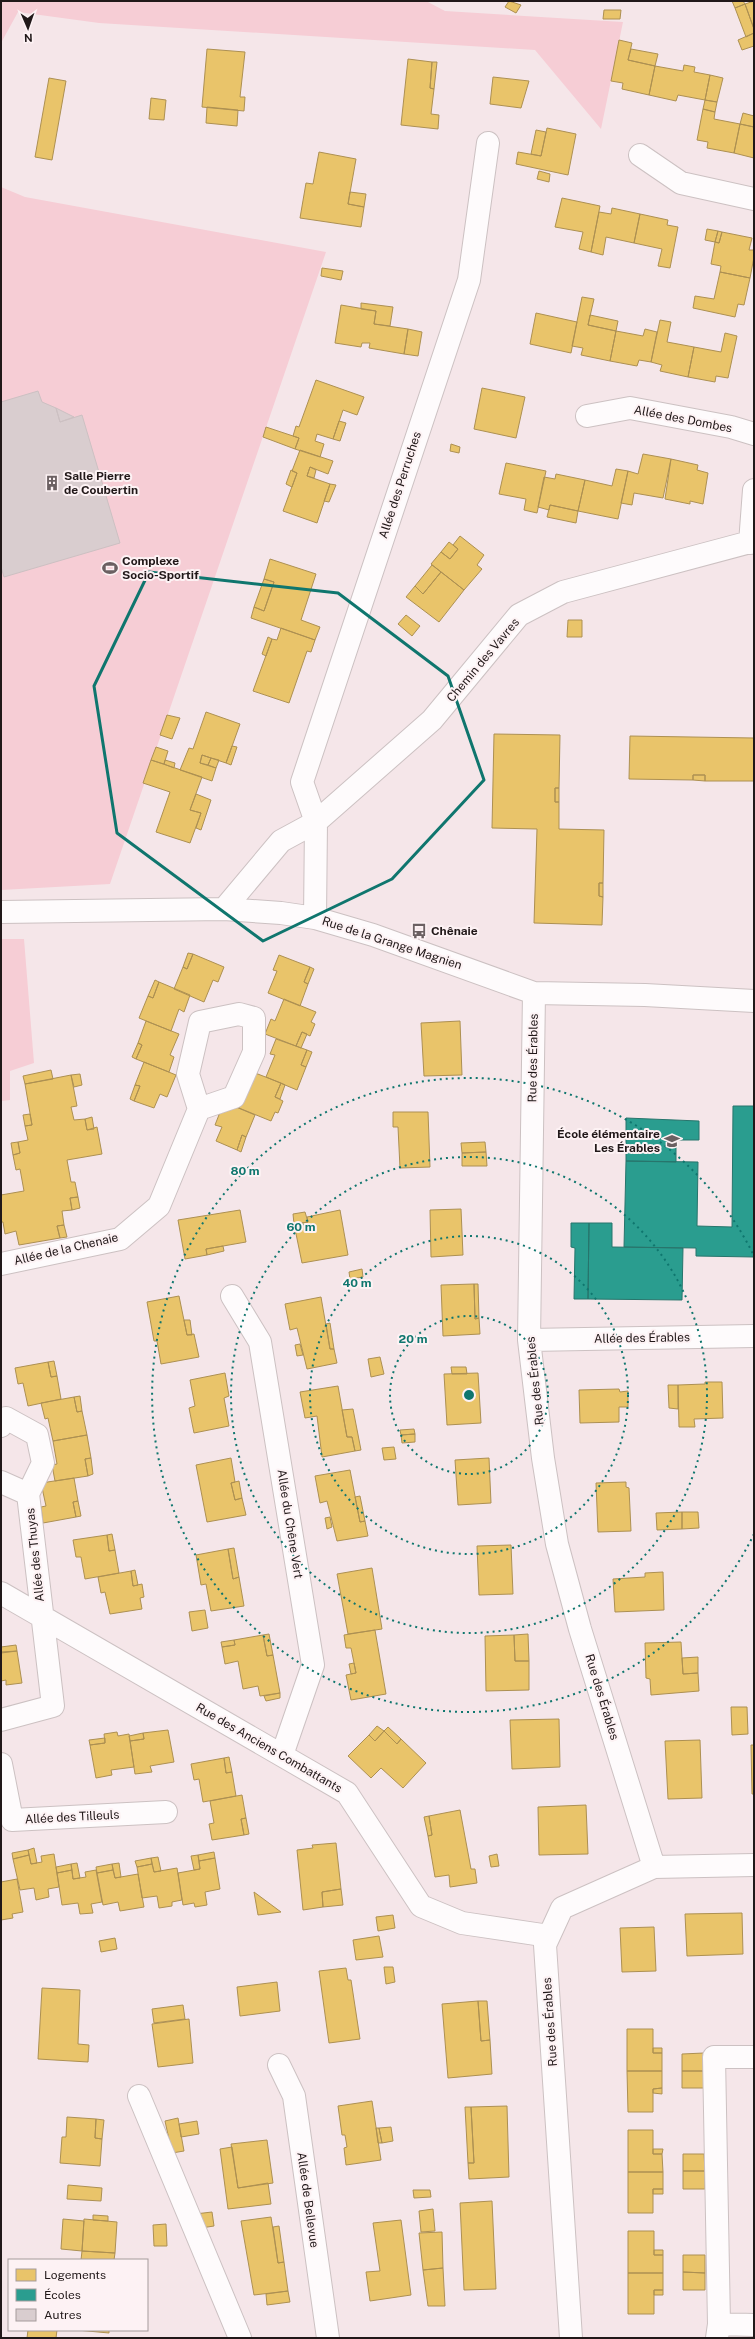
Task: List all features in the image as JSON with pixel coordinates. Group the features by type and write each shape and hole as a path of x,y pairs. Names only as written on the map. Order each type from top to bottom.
{"street":[{"name":"Allée des Perruches","path":"316,822 302,782 469,280 488,143"},
{"path":"640,155 681,183 754,199"},
{"name":"Allée des Dombes","path":"587,416 630,408 730,427 754,434"},
{"path":"752,542 754,490"},
{"name":"Chemin des Vavres","path":"224,909 281,841 316,822 432,720 519,615 563,592 752,542"},
{"path":"314,918 316,822"},
{"name":"Rue de la Grange Magnien","path":"1,912 224,909 314,918 373,935 534,993 645,994 754,1001"},
{"name":"Rue des Érables","path":"534,993 529,1340 543,1458 557,1544 580,1629 654,1867 562,1908 545,1945 571,2338"},
{"name":"Allée de la Chenaie","path":"1,1264 120,1239 159,1206 199,1109"},
{"name":"Allée du Chêne Vert","path":"232,1296 260,1342 313,1665 282,1755"},
{"name":"Allée des Érables","path":"529,1340 754,1336"},
{"name":"Allée des Thuyas","path":"1,1426 6,1418 37,1435 43,1463 28,1494 41,1616"},
{"name":"Allée des Thuyas","path":"1,1482 28,1494"},
{"name":"Rue des Anciens Combattants","path":"1,1593 347,1793 421,1906 462,1923 549,1936"},
{"path":"1,1720 53,1706 41,1616"},
{"name":"Allée des Tilleuls","path":"1,1764 12,1820 166,1812"},
{"path":"654,1867 754,1865"},
{"path":"754,2057 714,2057 718,2331 754,2325"},
{"name":"Allée de Bellevue","path":"279,2064 294,2096 328,2338"},
{"path":"139,2096 240,2338"}],"highlighted area":[{"path":"149,572 338,593 448,676 484,780 392,879 263,941 117,833 94,686"}],"shaded area":[{"path":"1,1 426,1 445,11 623,22 601,129 535,50 99,23 18,12 1,43"},
{"name":"Complexe Socio-Sportif","path":"1,187 25,197 326,252 110,884 1,890"},
{"path":"1,939 24,939 34,1063 10,1071 10,1100 1,1101"}],"building: Logements":[{"path":"509,1 521,5 516,13 505,7"},
{"path":"732,1 743,1 745,4 735,8"},
{"path":"754,1 754,29 745,4"},
{"path":"745,4 754,29 754,33 746,37 735,8"},
{"path":"604,10 621,10 620,19 603,19"},
{"path":"754,33 754,46 742,50 738,40"},
{"path":"619,40 632,43 628,60 655,66 649,95 622,89 623,83 611,81"},
{"path":"207,49 245,52 240,97 245,97 244,111 202,107"},
{"path":"631,49 658,54 655,66 628,60"},
{"path":"408,59 432,62 430,88 434,89 431,114 439,115 438,129 401,125"},
{"path":"432,62 437,62 434,89 430,88"},
{"path":"684,65 695,67 694,72 710,75 705,100 678,95 676,101 649,95 655,66 683,71"},
{"path":"710,75 723,78 717,102 705,100"},
{"path":"493,77 529,81 521,108 490,104"},
{"path":"49,78 66,81 52,160 35,157"},
{"path":"151,98 166,100 164,120 149,119"},
{"path":"705,100 717,102 715,112 703,109"},
{"path":"207,107 238,110 237,126 206,123"},
{"path":"703,109 715,112 714,119 740,124 734,153 707,148 708,142 697,140"},
{"path":"743,113 754,116 754,127 740,124"},
{"path":"740,124 754,127 754,158 734,153"},
{"path":"547,128 576,134 568,175 516,164 518,152 541,156"},
{"path":"536,130 546,132 541,156 531,154"},
{"path":"319,152 356,159 348,204 364,207 361,227 300,218 306,183 313,184"},
{"path":"539,171 550,174 549,182 537,179"},
{"path":"350,192 366,194 364,207 348,204"},
{"path":"562,198 600,206 591,252 579,249 583,232 555,227"},
{"path":"612,208 640,214 634,243 606,237 603,255 591,252 599,212 611,214"},
{"path":"640,214 668,220 667,225 678,227 670,268 658,266 662,249 634,243"},
{"path":"707,229 718,231 715,242 705,240"},
{"path":"718,231 722,232 719,243 715,242"},
{"path":"722,232 752,238 749,250 754,250 754,257 750,278 720,272 721,266 711,264 715,242 719,243"},
{"path":"322,268 343,271 341,280 321,276"},
{"path":"720,272 750,278 744,305 738,304 735,317 693,308 695,296 714,299"},
{"path":"582,297 594,299 588,325 616,331 610,361 581,355 583,348 572,346"},
{"path":"361,303 393,307 390,326 374,324 376,311 361,309"},
{"path":"341,305 376,311 374,324 408,329 404,354 369,348 370,343 362,343 361,347 335,343"},
{"path":"536,313 577,322 571,353 530,344"},
{"path":"590,315 618,321 616,331 588,325"},
{"path":"660,320 671,322 667,342 694,347 688,377 660,371 662,365 651,362"},
{"path":"408,329 422,332 418,356 404,354"},
{"path":"645,329 657,332 651,362 639,360 637,366 610,361 616,331 643,336"},
{"path":"725,333 737,336 728,378 716,376 715,382 688,377 694,347 721,352"},
{"path":"316,380 364,397 357,415 343,410 333,439 317,434 315,441 324,444 320,457 295,449 299,438 293,436 296,426 299,427"},
{"path":"482,388 525,397 516,438 474,429"},
{"path":"339,421 346,423 340,441 333,439"},
{"path":"266,427 299,438 295,449 263,437"},
{"path":"451,444 460,447 459,453 450,451"},
{"path":"300,450 333,461 328,474 310,467 307,476 330,484 317,523 283,511 297,473 292,471"},
{"path":"643,454 671,459 663,498 634,493 632,505 621,503 628,471 638,474"},
{"path":"671,459 698,465 697,470 708,473 703,504 690,501 690,504 665,499"},
{"path":"506,463 546,471 537,513 524,510 526,499 499,494"},
{"path":"310,467 316,470 314,478 307,476"},
{"path":"616,469 628,471 618,519 578,511 585,480 612,486"},
{"path":"291,470 297,473 292,487 286,484"},
{"path":"556,474 585,480 578,511 550,505 549,510 538,507 544,477 555,479"},
{"path":"330,484 336,485 329,502 324,501"},
{"path":"550,505 578,511 576,523 547,517"},
{"path":"460,536 484,555 477,565 482,569 464,590 431,564 441,552 450,559 458,549 453,545"},
{"path":"449,542 458,549 450,559 441,552"},
{"path":"270,559 316,574 301,620 320,627 315,640 251,618 254,607 264,611 274,582 264,579"},
{"path":"432,565 441,572 423,594 415,586"},
{"path":"441,572 464,590 439,622 406,597 415,586 423,594"},
{"path":"264,579 274,582 264,611 254,607"},
{"path":"406,615 420,626 412,636 398,624"},
{"path":"568,620 582,620 582,637 567,637"},
{"path":"281,628 315,640 311,652 307,651 289,703 253,691 272,639 277,640"},
{"path":"268,637 272,639 266,656 262,654"},
{"path":"206,712 240,724 226,763 202,755 200,763 216,768 212,781 180,770 189,748 193,749"},
{"path":"167,715 180,718 172,739 160,735"},
{"path":"494,734 560,735 559,788 555,788 555,802 559,802 559,829 604,830 603,883 599,883 599,896 603,897 602,925 534,923 537,829 492,828"},
{"path":"630,736 754,738 754,781 705,781 705,775 693,775 693,780 629,779"},
{"path":"232,746 237,747 231,765 226,763"},
{"path":"156,747 168,751 164,764 151,760"},
{"path":"202,755 211,758 208,765 200,763"},
{"path":"211,758 219,760 216,768 208,765"},
{"path":"151,760 202,777 190,810 201,813 190,843 156,832 170,792 143,783"},
{"path":"165,760 175,763 174,768 164,764"},
{"path":"693,775 705,775 705,781 693,780"},
{"path":"555,788 559,788 559,802 555,802"},
{"path":"196,794 211,800 201,830 196,828 201,813 190,810"},
{"path":"599,883 603,883 603,897 599,896"},
{"path":"188,953 193,954 187,969 183,967"},
{"path":"193,954 224,967 218,982 213,980 204,1002 174,989 183,967 187,969"},
{"path":"279,955 310,967 304,982 308,984 300,1006 268,993 277,971 273,970"},
{"path":"310,967 314,969 308,984 304,982"},
{"path":"155,980 159,982 153,998 148,996"},
{"path":"159,982 190,995 184,1012 179,1009 171,1031 139,1018 148,996 153,998"},
{"path":"284,999 316,1012 311,1022 315,1024 310,1036 302,1032 296,1046 265,1034 271,1019 275,1021"},
{"path":"146,1021 179,1034 170,1055 174,1057 169,1072 136,1059 142,1045 138,1043"},
{"path":"460,1021 462,1075 424,1076 421,1023"},
{"path":"302,1032 307,1034 301,1048 296,1046"},
{"path":"276,1039 307,1050 301,1065 306,1067 297,1090 266,1077 275,1055 270,1054"},
{"path":"138,1043 142,1045 136,1059 132,1057"},
{"path":"307,1050 312,1052 306,1067 301,1065"},
{"path":"144,1062 176,1075 167,1097 160,1094 154,1108 134,1101 140,1086 135,1085"},
{"path":"51,1070 53,1079 25,1084 23,1076"},
{"path":"250,1071 281,1083 275,1097 283,1101 278,1113 275,1112 271,1121 239,1108 248,1088"},
{"path":"80,1074 82,1085 74,1087 71,1075"},
{"path":"71,1075 77,1106 71,1107 74,1120 85,1119 87,1130 97,1127 102,1154 67,1160 71,1182 75,1182 78,1197 70,1198 72,1210 62,1211 64,1225 57,1226 60,1238 19,1245 16,1231 5,1234 3,1222 1,1222 1,1195 24,1191 20,1169 16,1170 13,1155 20,1153 18,1142 28,1140 25,1126 32,1125 25,1084"},
{"path":"281,1083 285,1085 280,1099 275,1097"},
{"path":"135,1085 140,1086 134,1101 130,1099"},
{"path":"224,1102 255,1115 246,1137 242,1135 237,1150 216,1141 222,1127 215,1125"},
{"path":"393,1112 428,1112 430,1167 400,1168 398,1127 393,1127"},
{"path":"30,1114 32,1125 25,1126 23,1115"},
{"path":"92,1117 94,1129 87,1130 85,1119"},
{"path":"242,1135 246,1137 241,1152 237,1150"},
{"path":"18,1142 20,1153 13,1155 11,1143"},
{"path":"485,1142 486,1152 462,1153 461,1143"},
{"path":"486,1152 487,1166 462,1166 462,1153"},
{"path":"78,1197 80,1208 72,1210 70,1198"},
{"path":"461,1209 463,1255 431,1257 430,1210"},
{"path":"240,1210 246,1242 206,1249 207,1255 185,1259 178,1220"},
{"path":"340,1210 348,1255 302,1263 294,1224 308,1222 307,1217"},
{"path":"305,1212 308,1222 294,1224 293,1214"},
{"path":"64,1225 67,1237 60,1238 57,1226"},
{"path":"223,1246 224,1251 207,1255 206,1249"},
{"path":"362,1269 363,1277 350,1279 349,1272"},
{"path":"474,1284 478,1284 479,1318 475,1319"},
{"path":"474,1284 475,1319 479,1318 480,1334 443,1336 441,1285"},
{"path":"179,1296 187,1335 194,1334 199,1357 161,1364 157,1341 154,1341 147,1302"},
{"path":"321,1297 330,1349 334,1349 337,1363 307,1369 297,1328 290,1330 285,1304"},
{"path":"184,1320 190,1320 192,1335 187,1335"},
{"path":"330,1323 334,1349 330,1349 326,1324"},
{"path":"300,1344 303,1355 297,1356 295,1345"},
{"path":"380,1357 384,1374 371,1377 368,1359"},
{"path":"54,1361 57,1376 51,1377 48,1362"},
{"path":"48,1362 51,1377 57,1376 61,1399 28,1406 23,1383 18,1384 15,1368"},
{"path":"451,1367 466,1367 467,1374 452,1374"},
{"path":"225,1373 229,1396 224,1398 229,1426 194,1433 189,1408 195,1406 190,1380"},
{"path":"478,1373 481,1423 447,1425 444,1374"},
{"path":"705,1382 722,1382 723,1418 694,1419 695,1427 679,1427 678,1385 705,1384"},
{"path":"668,1385 678,1385 678,1409 669,1408"},
{"path":"338,1386 347,1437 352,1437 355,1451 322,1457 317,1416 305,1418 300,1392"},
{"path":"619,1389 620,1392 628,1391 628,1407 619,1407 619,1422 580,1423 579,1390"},
{"path":"80,1396 82,1411 77,1412 74,1397"},
{"path":"74,1397 77,1412 82,1411 87,1435 53,1441 48,1418 45,1419 41,1403"},
{"path":"353,1409 361,1450 355,1451 352,1437 347,1437 342,1410"},
{"path":"414,1429 415,1434 401,1435 400,1430"},
{"path":"415,1434 415,1442 402,1443 401,1435"},
{"path":"87,1435 91,1458 85,1459 88,1476 55,1481 52,1465 57,1464 53,1441"},
{"path":"394,1447 396,1459 384,1460 382,1448"},
{"path":"91,1458 93,1474 88,1476 85,1459"},
{"path":"231,1458 235,1482 231,1483 235,1500 242,1498 246,1515 207,1522 196,1465"},
{"path":"489,1458 491,1503 458,1505 455,1460"},
{"path":"350,1470 360,1522 365,1521 368,1536 337,1541 327,1501 320,1503 315,1476"},
{"path":"74,1478 78,1501 73,1502 76,1517 43,1523 41,1507 46,1506 41,1483"},
{"path":"239,1481 242,1498 235,1500 231,1483"},
{"path":"626,1482 626,1487 629,1488 631,1531 598,1532 596,1483"},
{"path":"360,1496 365,1521 360,1522 355,1497"},
{"path":"78,1501 81,1516 76,1517 73,1502"},
{"path":"682,1512 682,1529 657,1530 656,1513"},
{"path":"682,1512 698,1512 699,1528 682,1529"},
{"path":"330,1517 332,1527 327,1529 325,1518"},
{"path":"112,1534 115,1550 109,1551 107,1535"},
{"path":"107,1535 109,1551 115,1550 119,1573 85,1579 81,1557 76,1557 73,1540"},
{"path":"511,1545 513,1594 479,1595 477,1546"},
{"path":"234,1548 239,1577 233,1579 228,1549"},
{"path":"228,1549 233,1579 239,1577 244,1606 211,1611 206,1584 201,1585 196,1555"},
{"path":"372,1568 382,1629 348,1634 337,1574"},
{"path":"135,1570 138,1585 133,1586 131,1571"},
{"path":"131,1571 133,1586 142,1584 144,1597 140,1598 142,1609 110,1614 105,1592 101,1593 98,1577"},
{"path":"663,1572 664,1610 615,1612 613,1579 645,1577 645,1573"},
{"path":"205,1610 208,1628 192,1631 189,1612"},
{"path":"375,1630 386,1694 351,1700 346,1675 356,1673 351,1648 346,1648 344,1635"},
{"path":"269,1634 273,1655 267,1656 263,1635"},
{"path":"528,1634 529,1661 515,1661 514,1635"},
{"path":"263,1635 267,1656 273,1655 280,1693 260,1696 258,1686 243,1689 238,1661 225,1664 222,1647 235,1645 234,1640"},
{"path":"514,1635 515,1661 529,1661 529,1690 486,1691 485,1636"},
{"path":"234,1640 235,1645 222,1647 221,1642"},
{"path":"681,1642 683,1674 698,1673 699,1691 651,1695 650,1679 646,1678 645,1643"},
{"path":"16,1645 17,1651 1,1653 1,1647"},
{"path":"17,1651 22,1683 6,1685 6,1680 1,1681 1,1652"},
{"path":"698,1657 698,1673 683,1674 682,1658"},
{"path":"354,1663 356,1673 351,1674 349,1664"},
{"path":"280,1693 280,1698 266,1701 264,1696"},
{"path":"731,1707 747,1707 748,1734 732,1735"},
{"path":"559,1719 560,1767 512,1769 510,1720"},
{"path":"377,1726 384,1731 375,1741 369,1735"},
{"path":"388,1727 401,1739 397,1744 384,1731"},
{"path":"168,1730 174,1762 150,1766 152,1772 135,1774 130,1741 144,1739 143,1733"},
{"path":"384,1731 397,1744 401,1739 426,1763 403,1788 381,1768 371,1778 348,1756 369,1735 375,1741"},
{"path":"117,1732 118,1736 129,1734 134,1767 111,1770 112,1775 96,1778 90,1745 105,1743 104,1734"},
{"path":"143,1733 144,1739 130,1741 129,1736"},
{"path":"105,1738 105,1743 90,1745 89,1740"},
{"path":"700,1740 702,1798 668,1799 665,1741"},
{"path":"751,1745 754,1745 754,1794 752,1794"},
{"path":"229,1757 232,1772 226,1773 224,1758"},
{"path":"224,1758 226,1773 232,1772 236,1796 203,1802 199,1779 194,1780 191,1764"},
{"path":"242,1795 246,1818 241,1819 244,1835 212,1840 209,1824 214,1823 210,1801"},
{"path":"586,1805 588,1854 539,1855 538,1807"},
{"path":"460,1810 471,1869 475,1869 477,1883 450,1887 449,1875 435,1877 428,1836 432,1835 429,1816"},
{"path":"429,1816 432,1835 428,1836 424,1817"},
{"path":"246,1818 249,1834 244,1835 241,1819"},
{"path":"336,1843 341,1889 322,1892 323,1907 303,1910 297,1850 313,1848 312,1845"},
{"path":"34,1848 37,1863 31,1864 28,1850"},
{"path":"28,1850 29,1855 13,1859 12,1853"},
{"path":"214,1852 215,1858 199,1861 198,1855"},
{"path":"54,1854 59,1887 48,1889 49,1897 36,1900 34,1888 20,1890 13,1859 29,1855 31,1864 42,1862 41,1856"},
{"path":"497,1854 499,1866 491,1867 489,1856"},
{"path":"198,1855 200,1869 194,1870 191,1856"},
{"path":"158,1857 161,1871 154,1872 151,1858"},
{"path":"151,1858 152,1864 137,1867 135,1861"},
{"path":"215,1858 220,1889 205,1892 207,1905 195,1907 194,1903 183,1905 178,1873 200,1869 199,1861"},
{"path":"77,1863 80,1878 73,1879 71,1864"},
{"path":"119,1863 121,1877 115,1878 112,1864"},
{"path":"71,1864 72,1870 57,1873 56,1867"},
{"path":"112,1864 113,1870 97,1873 96,1867"},
{"path":"152,1864 154,1872 177,1868 182,1900 172,1902 172,1906 159,1908 157,1896 142,1898 137,1867"},
{"path":"72,1870 73,1879 86,1877 85,1872 96,1870 102,1902 91,1904 93,1913 80,1914 78,1903 62,1905 57,1873"},
{"path":"113,1870 115,1878 138,1874 144,1907 120,1911 118,1902 103,1905 97,1873"},
{"path":"17,1879 23,1912 12,1914 13,1918 1,1920 1,1882"},
{"path":"341,1889 343,1905 323,1907 322,1892"},
{"path":"254,1892 281,1912 258,1915"},
{"path":"742,1913 743,1954 687,1956 685,1914"},
{"path":"393,1915 395,1928 378,1931 376,1917"},
{"path":"654,1927 656,1971 622,1972 620,1928"},
{"path":"379,1936 383,1957 356,1960 353,1940"},
{"path":"115,1938 117,1949 101,1952 99,1941"},
{"path":"384,1967 393,1967 395,1982 386,1984"},
{"path":"346,1968 348,1980 351,1980 360,2039 329,2043 319,1971"},
{"path":"277,1982 280,2011 240,2016 237,1987"},
{"path":"42,1988 80,1990 78,2044 89,2045 88,2062 38,2059"},
{"path":"478,2001 487,2001 490,2040 481,2041"},
{"path":"478,2001 481,2041 490,2040 492,2074 448,2078 442,2004"},
{"path":"183,2005 185,2019 154,2023 152,2009"},
{"path":"189,2019 193,2063 158,2067 152,2024"},
{"path":"627,2029 653,2029 653,2053 662,2053 662,2071 627,2071"},
{"path":"653,2048 662,2048 662,2053 653,2053"},
{"path":"704,2053 705,2071 682,2071 682,2054"},
{"path":"627,2071 662,2071 662,2088 653,2089 653,2112 628,2112"},
{"path":"682,2071 705,2071 705,2088 682,2088"},
{"path":"662,2088 662,2094 653,2093 653,2089"},
{"path":"372,2101 381,2160 346,2165 344,2148 347,2147 345,2135 342,2135 338,2106"},
{"path":"507,2106 509,2177 469,2179 468,2163 474,2163 471,2107"},
{"path":"465,2107 471,2107 474,2163 468,2163"},
{"path":"67,2117 96,2119 95,2138 102,2139 100,2166 60,2163 62,2137 66,2137"},
{"path":"178,2118 184,2151 172,2153 165,2121"},
{"path":"96,2119 104,2120 102,2139 95,2138"},
{"path":"197,2121 199,2134 181,2137 179,2124"},
{"path":"391,2127 393,2141 382,2143 379,2128"},
{"path":"376,2128 379,2128 382,2143 378,2143"},
{"path":"628,2130 653,2130 653,2154 662,2154 663,2172 628,2172"},
{"path":"267,2140 273,2183 238,2188 231,2144"},
{"path":"232,2147 238,2188 268,2183 271,2204 228,2209 220,2149"},
{"path":"653,2149 663,2149 662,2154 653,2154"},
{"path":"683,2154 704,2154 705,2171 683,2171"},
{"path":"683,2171 705,2171 705,2189 683,2189"},
{"path":"628,2172 663,2172 663,2189 653,2189 653,2213 628,2213"},
{"path":"68,2185 102,2188 101,2201 67,2199"},
{"path":"653,2189 663,2189 663,2194 653,2194"},
{"path":"413,2190 430,2190 431,2197 414,2198"},
{"path":"492,2201 496,2289 464,2290 460,2203"},
{"path":"433,2209 435,2231 421,2232 419,2211"},
{"path":"212,2212 214,2226 201,2228 195,2214"},
{"path":"93,2215 108,2216 108,2221 93,2220"},
{"path":"271,2217 278,2263 284,2262 288,2291 254,2295 241,2221"},
{"path":"63,2219 84,2221 82,2251 61,2249"},
{"path":"84,2219 117,2222 115,2253 82,2251"},
{"path":"401,2220 411,2295 370,2301 366,2272 380,2271 373,2223"},
{"path":"166,2224 167,2246 154,2246 153,2225"},
{"path":"279,2226 284,2262 278,2263 273,2227"},
{"path":"628,2231 654,2231 654,2255 663,2255 663,2273 628,2273"},
{"path":"442,2232 443,2268 423,2270 419,2233"},
{"path":"654,2250 663,2250 663,2255 654,2255"},
{"path":"82,2251 115,2253 114,2259 81,2259"},
{"path":"683,2255 705,2255 705,2273 683,2272"},
{"path":"443,2268 445,2306 428,2306 423,2270"},
{"path":"683,2272 705,2273 705,2290 683,2290"},
{"path":"628,2273 663,2273 663,2290 654,2290 654,2314 628,2314"},
{"path":"654,2290 663,2290 663,2295 654,2295"},
{"path":"288,2291 290,2302 267,2305 266,2294"},
{"path":"28,2331 57,2331 56,2338 27,2338"},
{"path":"88,2331 109,2331 109,2333"}],"building: Écoles":[{"path":"733,1106 754,1106 754,1257 696,1256 696,1248 624,1247 626,1161 698,1162 697,1226 732,1227"},
{"path":"626,1118 699,1121 699,1140 676,1140 676,1162 626,1161"},
{"path":"571,1223 589,1223 588,1299 574,1299 575,1248 571,1247"},
{"path":"589,1223 612,1223 612,1247 683,1248 682,1300 588,1299"}],"building: Autres":[{"name":"Salle Pierre de Coubertin","path":"38,391 42,402 56,408 60,422 82,415 120,543 4,577 1,567 1,402"},
{"path":"56,408 74,417 60,422"}],"place":[{"name":"Salle Pierre de Coubertin","path":"52,483"},
{"name":"Complexe Socio-Sportif","path":"110,568"},
{"name":"Chênaie","path":"419,931"},
{"name":"École élémentaire Les Érables","path":"672,1141"}]}
